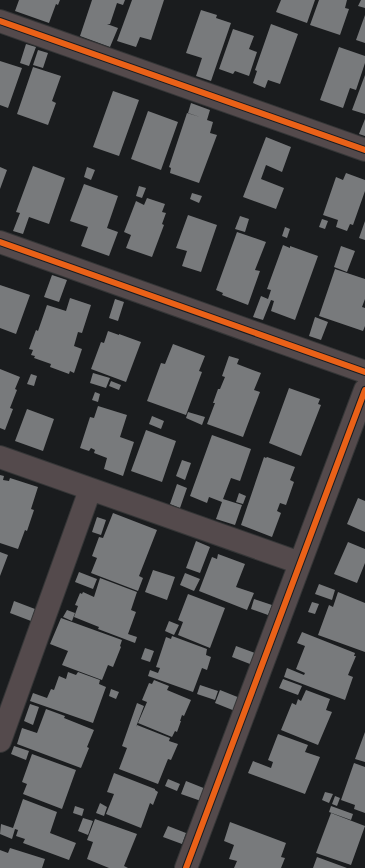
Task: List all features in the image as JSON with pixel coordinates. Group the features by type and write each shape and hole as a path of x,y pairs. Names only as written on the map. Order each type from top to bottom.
{"street":[{"path":"0,20 365,150"},
{"path":"0,242 365,372"},
{"path":"186,868 365,390"},
{"path":"0,457 300,563"},
{"path":"0,740 9,691 90,490"}],"building":[{"path":"19,0 60,0 58,5 56,4 49,23 15,11"},
{"path":"92,0 125,0 123,5 117,3 110,24 107,24 118,28 110,47 80,36"},
{"path":"132,0 164,0 151,40 140,37 136,47 117,41"},
{"path":"281,0 315,0 307,23 276,12"},
{"path":"319,0 347,0 345,8 349,9 340,35 310,25"},
{"path":"361,0 365,0 365,8 358,6"},
{"path":"201,10 217,15 216,18 231,23 211,81 196,76 202,58 186,53"},
{"path":"365,15 365,43 356,40"},
{"path":"271,24 298,34 280,84 268,80 265,88 253,83 257,71 255,70"},
{"path":"233,29 254,36 249,49 257,52 249,76 235,71 233,74 219,69"},
{"path":"26,44 36,47 29,66 20,63"},
{"path":"339,47 365,56 365,63 356,90 350,88 343,108 320,100"},
{"path":"38,50 48,53 43,68 33,65"},
{"path":"0,61 22,68 8,108 0,105"},
{"path":"33,67 61,76 52,101 56,103 48,125 17,114"},
{"path":"365,75 365,114 352,110"},
{"path":"113,91 139,100 119,156 93,147"},
{"path":"191,103 210,110 207,120 213,122 210,133 217,135 199,183 170,173 171,168 169,167 187,113 200,117 188,113"},
{"path":"148,111 178,122 161,170 131,159"},
{"path":"365,119 365,136 359,134"},
{"path":"266,137 291,147 282,172 266,165 261,179 284,188 276,209 243,197"},
{"path":"33,166 65,178 49,224 29,217 23,234 13,231 20,213 16,212"},
{"path":"0,167 7,170 0,189"},
{"path":"87,167 95,170 91,180 84,177"},
{"path":"346,173 365,180 365,191 353,225 350,224 347,231 336,227 338,220 323,215 336,177 343,180"},
{"path":"84,184 118,196 107,228 118,232 109,256 81,246 88,227 70,221"},
{"path":"139,186 146,188 142,198 136,196"},
{"path":"192,193 202,196 199,203 190,199"},
{"path":"147,198 165,204 162,212 166,213 162,224 164,225 152,257 126,248 131,235 124,232 136,201 144,205"},
{"path":"188,215 217,225 201,272 182,266 187,251 176,248"},
{"path":"240,216 249,219 245,232 235,229"},
{"path":"322,219 328,221 325,229 319,227"},
{"path":"365,221 365,240 359,238"},
{"path":"285,227 290,229 287,238 282,236"},
{"path":"237,232 266,242 255,270 260,271 248,305 222,295 223,293 216,290"},
{"path":"283,245 318,256 295,320 271,311 274,301 271,300 263,320 253,317 261,296 268,299 271,290 267,289"},
{"path":"341,246 355,251 347,272 334,267"},
{"path":"335,269 365,279 365,299 362,307 365,308 365,326 363,331 319,316"},
{"path":"52,275 67,280 59,302 44,297"},
{"path":"0,285 30,295 16,334 0,328"},
{"path":"70,298 91,305 82,333 78,332 74,346 82,349 74,373 70,371 69,374 50,367 51,364 34,358 35,356 31,355 33,350 29,349 36,330 38,331 47,305 66,311"},
{"path":"115,299 124,302 118,321 109,318"},
{"path":"315,317 328,322 321,340 309,336"},
{"path":"108,331 141,342 126,382 91,369 101,342 104,343"},
{"path":"173,344 205,356 199,371 202,372 186,415 147,401 161,363 165,364"},
{"path":"229,356 239,359 237,364 261,373 254,390 260,392 243,437 207,424 215,403 213,403 218,389 220,389 225,377 222,376"},
{"path":"0,369 20,377 10,408 13,409 5,430 0,428"},
{"path":"93,373 110,378 106,388 90,383"},
{"path":"31,374 37,376 34,386 27,384"},
{"path":"111,381 121,385 119,390 109,386"},
{"path":"289,388 320,399 318,404 321,405 301,456 269,443"},
{"path":"95,392 100,394 98,402 92,400"},
{"path":"98,406 127,415 120,437 134,442 123,476 104,469 107,458 94,453 95,450 91,448 89,451 80,448 90,417 94,418"},
{"path":"27,409 54,419 43,451 15,441"},
{"path":"188,412 205,417 202,425 186,418"},
{"path":"152,416 164,421 161,429 149,424"},
{"path":"146,430 176,441 162,482 131,471"},
{"path":"212,435 251,449 240,481 231,478 223,499 242,505 235,525 216,519 222,502 209,497 207,503 190,496"},
{"path":"264,457 295,467 290,480 294,482 286,505 280,503 277,511 281,513 272,537 241,525"},
{"path":"182,460 191,463 185,480 176,476"},
{"path":"0,475 4,476 3,480 9,481 10,478 38,487 31,509 34,510 27,531 25,530 18,549 0,543"},
{"path":"177,484 187,488 180,508 170,504"},
{"path":"239,493 246,496 243,504 236,502"},
{"path":"358,498 365,501 365,532 347,524"},
{"path":"113,513 157,530 139,576 143,578 138,591 91,573 97,558 92,556 99,537 103,538"},
{"path":"97,517 106,520 101,535 92,532"},
{"path":"196,541 210,547 200,573 186,568"},
{"path":"348,542 365,549 365,563 357,583 334,574"},
{"path":"0,552 8,555 0,576"},
{"path":"218,554 245,564 236,587 254,593 247,610 199,591 212,557 217,559"},
{"path":"153,570 175,577 167,600 145,592"},
{"path":"79,572 97,579 93,589 75,582"},
{"path":"185,573 200,579 194,591 180,585"},
{"path":"100,578 137,592 131,610 136,612 128,634 137,637 135,643 98,629 99,627 74,617 78,606 75,605 80,593 82,594 83,592 94,597"},
{"path":"319,584 335,590 332,600 315,594"},
{"path":"338,592 365,603 365,652 318,635 329,605 333,607"},
{"path":"188,594 225,608 210,648 178,635 183,622 178,620"},
{"path":"254,599 272,605 268,615 251,609"},
{"path":"14,601 35,609 31,621 10,613"},
{"path":"312,602 319,604 315,614 308,612"},
{"path":"67,610 75,613 72,621 63,617"},
{"path":"61,618 122,640 121,647 113,667 108,665 102,680 62,665 68,651 50,644"},
{"path":"169,621 179,625 174,635 165,631"},
{"path":"302,632 355,653 354,656 356,656 348,675 353,677 345,700 284,677 287,668 304,675 305,673 296,669 305,646 297,643"},
{"path":"172,636 207,649 206,655 211,657 207,670 202,668 193,692 148,676 150,670 158,673 160,668 156,667 166,637 171,639"},
{"path":"236,646 255,653 250,664 232,657"},
{"path":"145,648 154,651 150,662 141,659"},
{"path":"68,672 76,675 78,672 100,680 99,684 106,687 93,723 30,701 33,693 47,698 51,689 54,690 59,676 66,679"},
{"path":"283,679 302,686 298,695 279,688"},
{"path":"154,680 169,686 167,690 191,700 184,716 182,715 177,732 175,731 172,737 138,723 147,702 142,700 149,683 152,684"},
{"path":"200,685 218,691 215,700 197,694"},
{"path":"111,689 119,692 116,699 109,696"},
{"path":"220,690 240,698 235,711 215,703"},
{"path":"306,690 330,699 326,710 332,712 318,745 281,730 292,703 296,705 298,699 301,701"},
{"path":"137,703 144,706 136,727 137,725 170,738 169,741 178,744 171,760 168,759 158,784 119,769 127,748 122,746"},
{"path":"30,704 39,707 33,725 24,721"},
{"path":"46,709 65,716 64,718 94,730 81,768 17,744 22,728 37,733"},
{"path":"365,732 365,762 355,759"},
{"path":"278,734 308,745 305,752 320,757 305,794 248,773 253,761 271,768 273,762 268,760"},
{"path":"14,746 29,751 26,760 11,754"},
{"path":"32,754 76,770 62,809 23,794 27,784 22,782"},
{"path":"354,763 365,767 365,813 354,809 355,805 341,800"},
{"path":"114,773 155,789 158,792 153,805 150,803 141,828 106,814 114,794 107,792"},
{"path":"168,779 180,784 177,791 165,786"},
{"path":"186,781 206,789 201,801 181,794"},
{"path":"325,792 333,794 329,803 322,800"},
{"path":"335,796 340,798 337,806 332,804"},
{"path":"23,799 57,812 50,833 76,843 69,860 23,843 25,839 16,836 18,830 15,829 12,839 0,834 1,824 13,828"},
{"path":"100,803 107,807 104,816 96,813"},
{"path":"75,806 84,809 82,816 73,813"},
{"path":"331,806 353,814 351,820 329,812"},
{"path":"331,813 365,826 351,865 316,853"},
{"path":"83,818 93,821 88,835 78,831"},
{"path":"95,819 137,834 124,866 128,868 109,868 87,859 93,842 87,840"},
{"path":"230,822 286,843 281,857 285,858 281,868 234,868 237,861 229,859 234,845 224,841"},
{"path":"168,826 186,833 182,844 163,837"},
{"path":"10,848 45,859 42,868 0,868 0,850 8,853"},
{"path":"317,857 347,868 313,868"}],"cycle path":[{"path":"0,21 365,150"},
{"path":"0,242 365,372"},
{"path":"186,868 365,390"}]}
